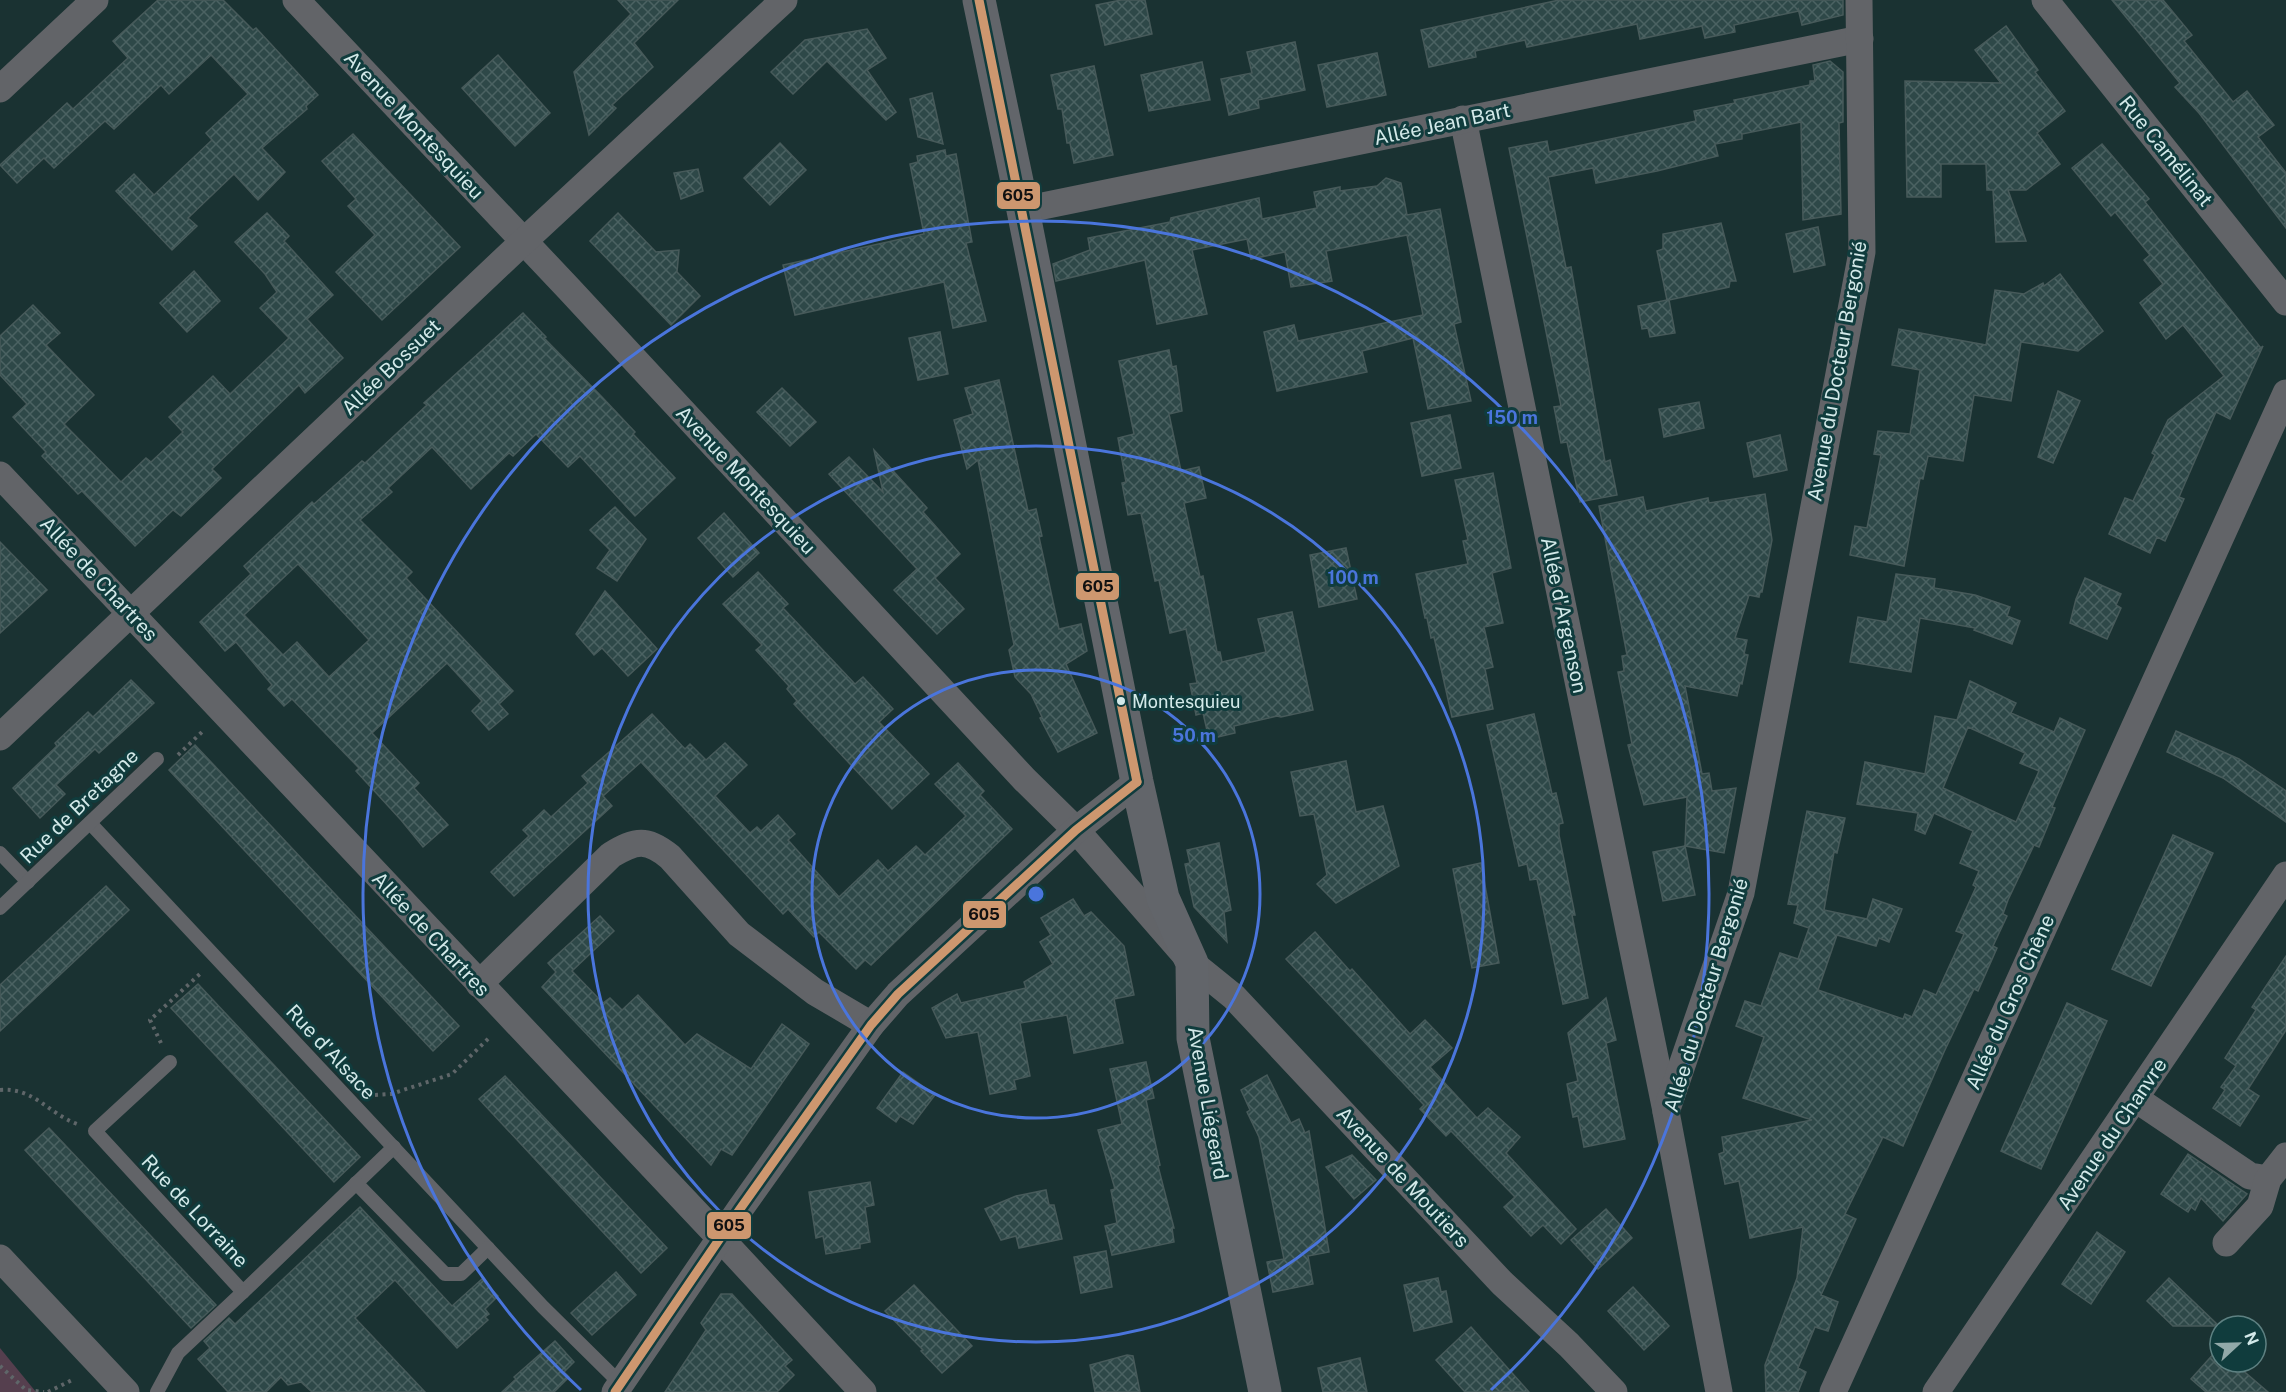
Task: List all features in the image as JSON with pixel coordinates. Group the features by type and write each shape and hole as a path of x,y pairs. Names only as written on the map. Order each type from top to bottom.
{"street":[{"path":"0,89 95,0"},
{"name":"Avenue Montesquieu","path":"296,0 524,241 1025,780 1076,830 1192,963"},
{"name":"Allée Bossuet","path":"0,737 524,241 784,0"},
{"name":"Avenue Liégeard","path":"979,0 1137,783 1163,898 1192,963 1193,1038 1265,1392"},
{"name":"Avenue du Docteur Bergonié","path":"1803,562 1862,252 1859,0"},
{"name":"Rue Camélinat","path":"2045,0 2286,302"},
{"name":"Allée Jean Bart","path":"1023,210 1860,39"},
{"name":"Allée d'Argenson","path":"1463,119 1666,1112"},
{"name":"Allée du Gros Chêne","path":"1833,1392 2286,393"},
{"name":"Allée de Chartres","path":"0,475 863,1392"},
{"name":"Allée du Docteur Bergonié","path":"1719,1392 1666,1112 1741,893 1803,562"},
{"path":"618,1388 720,1238 871,1025 898,994 1076,830 1137,783"},
{"path":"479,984 611,855 633,843 645,843 656,846 669,857 739,934 815,992 871,1025"},
{"name":"Avenue du Chanvre","path":"1936,1392 2286,875"},
{"name":"Avenue de Moutiers","path":"1192,963 1234,997 1502,1283 1614,1392"},
{"path":"2136,1099 2250,1176 2268,1179"},
{"path":"2226,1243 2260,1206 2268,1179 2286,1156"},
{"path":"0,1258 126,1392"}],"lane":[{"name":"Rue de Bretagne","path":"0,908 157,759"},
{"name":"Rue d'Alsace","path":"90,823 618,1388"},
{"name":"Rue de Bretagne","path":"0,853 28,882"},
{"path":"95,1131 170,1062"},
{"name":"Rue de Lorraine","path":"95,1131 243,1292 394,1147"},
{"path":"356,1183 445,1274 461,1274 488,1248"},
{"path":"157,1392 178,1353 243,1292"}],"path":[{"path":"157,759 164,768 223,712"},
{"path":"170,1062 150,1020 217,959"},
{"path":"346,1097 392,1094 452,1074 510,1017"},
{"path":"0,1090 26,1092 65,1120 95,1131"},
{"path":"0,1366 24,1391 44,1392"}],"shaded area":[{"path":"0,1348 36,1392 0,1392"}],"building":[{"path":"158,0 223,0 253,30 256,28 318,95 306,106 307,109 262,148 285,172 258,200 234,174 188,218 197,226 172,250 116,191 134,174 154,195 212,140 206,133 248,94 211,55 169,94 161,85 114,129 105,121 54,168 44,158 17,183 0,165 67,103 73,109 128,58 113,41"},
{"path":"618,0 678,0 634,43 653,67 612,105 616,108 589,135 574,72 631,14"},
{"path":"1121,0 1145,0 1152,34 1105,45 1096,5"},
{"path":"1559,0 1843,0 1843,15 1802,25 1799,11 1734,25 1735,32 1705,38 1702,26 1640,39 1637,24 1527,47 1525,40 1475,51 1476,57 1429,67 1421,30"},
{"path":"2112,0 2163,0 2192,35 2184,41 2233,102 2247,91 2274,125 2258,137 2286,173 2286,228 2199,113 2175,87 2180,83"},
{"path":"2006,26 2038,70 2035,72 2065,111 2037,133 2060,164 2026,190 2008,190 2026,241 1996,242 1993,190 1987,190 1986,164 1941,164 1941,197 1907,197 1905,81 2001,83 1975,50"},
{"path":"867,29 886,58 867,70 896,112 886,120 827,61 793,94 771,72 805,40"},
{"path":"1295,42 1305,90 1258,100 1259,108 1229,115 1221,79 1252,73 1247,52"},
{"path":"1377,53 1386,95 1327,107 1318,65"},
{"path":"498,55 550,113 515,146 462,88"},
{"path":"1830,61 1843,72 1843,122 1839,123 1841,214 1803,220 1801,122 1742,134 1742,139 1715,144 1718,156 1657,171 1596,183 1593,168 1548,177 1566,268 1571,267 1605,462 1610,460 1617,495 1580,502 1567,442 1561,443 1554,407 1561,406 1509,148 1547,141 1549,152 1696,121 1694,111 1735,103 1734,100 1810,85 1810,81 1815,81 1813,65"},
{"path":"1202,62 1210,100 1149,111 1141,75"},
{"path":"1094,66 1113,155 1074,163 1070,143 1067,143 1062,109 1058,109 1051,75"},
{"path":"932,93 943,144 918,137 910,99"},
{"path":"353,134 460,247 382,320 336,272 375,235 348,206 356,199 322,161"},
{"path":"780,143 806,170 770,205 744,178"},
{"path":"2102,144 2149,199 2145,202 2261,348 2263,346 2230,419 2216,412 2179,497 2184,499 2165,541 2157,537 2150,553 2109,534 2125,498 2133,501 2155,455 2152,453 2168,420 2224,376 2183,325 2166,339 2140,303 2163,284 2144,260 2150,255 2115,212 2111,216 2072,168"},
{"path":"945,150 946,156 956,154 972,242 966,243 986,321 953,328 944,282 795,315 783,265 924,234 910,164 918,162 917,156"},
{"path":"698,169 703,191 681,199 674,173"},
{"path":"1386,178 1401,183 1407,215 1440,209 1461,322 1454,324 1471,401 1428,409 1413,338 1362,351 1367,372 1277,391 1264,332 1294,325 1298,341 1423,315 1407,235 1326,251 1332,281 1291,287 1285,252 1251,259 1247,239 1192,250 1207,314 1157,324 1145,260 1056,281 1053,264 1090,250 1088,238 1170,222 1171,218 1259,198 1262,219 1317,208 1314,192 1340,187 1340,191 1377,186"},
{"path":"267,213 289,236 284,241 333,295 307,319 343,358 305,393 299,385 212,469 221,478 181,516 173,510 135,546 82,491 78,494 42,456 46,452 13,417 27,404 0,375 0,336 33,305 60,333 46,345 94,395 64,424 121,482 146,458 151,462 183,432 169,417 213,376 230,394 289,338 260,308 277,292 265,274 235,242"},
{"path":"618,213 656,252 679,250 677,272 700,296 671,325 590,241"},
{"path":"1721,223 1736,281 1730,281 1729,287 1669,300 1675,333 1650,337 1648,328 1642,329 1638,306 1667,300 1657,251 1663,249 1663,234"},
{"path":"1818,227 1825,265 1794,272 1786,234"},
{"path":"194,271 220,301 187,332 160,303"},
{"path":"2060,274 2103,331 2078,351 2021,342 2011,401 1974,395 1963,461 1928,456 1923,479 1920,478 1904,566 1850,555 1855,526 1867,528 1881,455 1874,454 1878,431 1910,434 1920,370 1892,365 1899,329 1986,345 1995,290 2024,294 2043,283 2044,286"},
{"path":"523,313 675,478 635,516 580,456 568,467 536,434 513,456 509,453 471,489 432,447 388,488 392,492 360,520 412,572 406,578 513,691 499,704 508,714 489,730 472,711 482,701 447,663 372,733 419,783 414,788 448,825 423,847 356,771 359,768 292,699 284,706 268,689 272,685 236,642 225,651 200,622 251,574 244,566 312,502 314,504 362,461 365,463 427,405 424,403","holes":["298,564 369,640 329,677 297,642 283,655 244,615"]},
{"path":"940,332 948,374 918,380 909,338"},
{"path":"1169,350 1172,367 1176,366 1182,411 1169,414 1181,471 1199,467 1206,498 1184,503 1200,577 1203,576 1217,652 1220,652 1222,662 1266,652 1258,619 1292,612 1313,710 1234,726 1235,733 1209,739 1203,713 1196,715 1190,684 1197,683 1186,629 1170,633 1159,580 1155,581 1141,513 1128,515 1122,483 1126,482 1118,438 1134,434 1119,361"},
{"path":"999,380 1028,511 1036,509 1042,536 1039,537 1059,629 1081,624 1087,651 1066,664 1097,733 1058,752 1040,718 1042,717 1031,694 1015,677 1009,650 1014,645 978,460 967,469 954,420 973,414 965,388"},
{"path":"782,388 816,422 790,446 757,412"},
{"path":"2058,391 2080,401 2053,463 2038,457"},
{"path":"1699,402 1704,428 1664,437 1659,409"},
{"path":"1450,415 1461,468 1422,476 1411,423"},
{"path":"1780,435 1787,470 1754,477 1747,443"},
{"path":"874,450 927,508 923,512 960,554 935,578 964,609 937,634 894,590 917,569 829,474 849,457 883,492"},
{"path":"1493,473 1511,568 1492,573 1503,623 1484,627 1493,667 1485,669 1493,709 1452,717 1434,637 1431,638 1427,618 1425,618 1416,574 1468,564 1463,541 1468,540 1455,480"},
{"path":"1765,494 1772,540 1762,592 1759,597 1749,595 1735,638 1747,640 1744,654 1748,655 1737,696 1685,686 1702,774 1709,773 1712,791 1736,788 1724,853 1685,846 1687,797 1644,805 1628,745 1632,744 1618,672 1624,671 1622,656 1627,655 1599,506 1643,497 1646,511 1708,498 1709,503"},
{"path":"615,507 646,539 617,581 597,568 610,550 590,530"},
{"path":"724,513 759,553 733,577 698,538"},
{"path":"0,542 47,590 0,633"},
{"path":"1346,548 1357,599 1319,607 1310,555"},
{"path":"758,572 788,604 783,608 855,684 863,677 893,709 879,722 929,774 892,809 794,704 797,701 787,689 789,686 756,650 762,645 723,604"},
{"path":"1896,574 1935,579 1934,588 1975,595 2010,607 2007,616 2020,621 2012,644 1974,630 1975,628 1920,618 1911,672 1850,662 1858,617 1887,622"},
{"path":"2085,578 2121,594 2116,605 2121,608 2107,639 2070,623 2076,599"},
{"path":"605,591 657,649 628,676 602,648 594,655 576,634"},
{"path":"131,680 154,703 99,753 95,749 56,785 65,794 40,818 13,788 57,746 55,743 88,712 93,717"},
{"path":"1970,681 2016,703 2011,713 2054,732 2060,718 2085,730 2052,807 2055,808 2039,847 2034,845 2008,900 2003,914 2007,916 1993,946 1997,948 1978,991 1974,989 1944,1052 1903,1146 1883,1137 1845,1214 1856,1219 1821,1295 1838,1302 1828,1331 1815,1327 1798,1368 1806,1372 1798,1392 1766,1392 1765,1365 1797,1278 1803,1227 1750,1238 1739,1181 1725,1184 1719,1154 1724,1152 1722,1137 1812,1120 1743,1098 1764,1037 1736,1026 1745,1001 1761,1006 1780,953 1798,959 1809,928 1794,923 1798,905 1788,904 1807,811 1845,818 1837,853 1834,852 1824,910 1867,919 1873,899 1902,909 1889,942 1879,938 1876,946 1837,935 1818,990 1903,1019 1905,1014 1912,1017 1924,990 1936,995 1964,934 1956,931 1976,887 1973,885 1979,871 1960,863 1973,831 1934,813 1925,834 1915,830 1918,813 1857,804 1865,762 1925,774 1935,716 1957,720","holes":["1968,727 2025,753 2020,763 2039,771 2016,822 1943,788"]},
{"path":"652,714 685,749 690,744 706,760 725,743 747,765 715,796 750,833 757,827 761,831 778,815 795,834 788,840 839,897 878,860 888,871 916,846 925,855 966,816 935,784 958,763 984,791 980,795 1012,829 871,965 865,960 856,969 819,932 814,937 788,909 783,914 641,762 603,796 612,806 514,896 491,872 529,836 523,830 544,810 551,817 588,783 582,776"},
{"path":"1534,714 1552,794 1556,793 1563,823 1559,824 1559,835 1588,998 1563,1004 1537,879 1530,880 1527,864 1519,866 1487,725"},
{"path":"2176,731 2239,759 2286,791 2286,822 2223,778 2167,752"},
{"path":"195,745 459,1026 433,1051 169,770"},
{"path":"1346,761 1356,812 1383,806 1399,866 1336,903 1317,884 1327,875 1314,814 1300,816 1291,772"},
{"path":"2173,835 2213,853 2151,986 2112,969"},
{"path":"1219,843 1231,910 1224,912 1227,942 1194,907 1185,864 1190,863 1187,850"},
{"path":"1685,846 1695,895 1663,901 1653,852"},
{"path":"1481,863 1499,963 1472,968 1453,869"},
{"path":"106,886 129,910 0,1031 0,985"},
{"path":"1073,899 1084,916 1091,912 1124,946 1134,995 1114,999 1123,1043 1074,1053 1067,1015 1020,1023 1030,1076 1014,1080 1016,1089 990,1094 978,1032 946,1038 932,1008 957,994 961,1003 1026,988 1024,982 1053,964 1040,942 1051,935 1041,918"},
{"path":"600,916 614,931 572,971 603,1003 610,998 622,1010 638,995 685,1045 697,1034 751,1069 782,1024 809,1044 732,1155 721,1149 711,1165 542,987 556,972 548,963"},
{"path":"1315,932 1350,971 1352,969 1410,1034 1425,1020 1452,1048 1430,1067 1477,1118 1488,1108 1520,1137 1506,1153 1576,1229 1561,1244 1543,1225 1531,1236 1504,1207 1515,1197 1451,1131 1446,1136 1420,1109 1424,1105 1286,959"},
{"path":"2286,956 2286,1030 2248,1089 2259,1096 2240,1126 2213,1108 2225,1090 2221,1087 2236,1066 2225,1058 2256,1010 2252,1007"},
{"path":"198,984 360,1157 334,1182 171,1008"},
{"path":"1606,998 1616,1040 1606,1043 1625,1139 1584,1147 1578,1116 1573,1117 1567,1084 1578,1081 1568,1033"},
{"path":"2067,1003 2107,1021 2041,1169 2001,1151"},
{"path":"1146,1062 1154,1098 1146,1100 1160,1165 1158,1166 1174,1228 1172,1228 1174,1242 1112,1255 1105,1226 1117,1223 1111,1190 1115,1189 1098,1130 1122,1124 1110,1069"},
{"path":"903,1072 935,1095 913,1124 900,1116 896,1122 877,1108"},
{"path":"1267,1075 1291,1123 1299,1119 1305,1133 1309,1131 1329,1252 1308,1256 1313,1284 1273,1292 1267,1262 1284,1259 1259,1137 1247,1112 1250,1110 1241,1090"},
{"path":"505,1076 667,1248 641,1273 479,1099"},
{"path":"49,1128 216,1305 191,1328 25,1150"},
{"path":"2188,1154 2247,1194 2223,1221 2201,1198 2195,1210 2191,1207 2188,1212 2161,1194"},
{"path":"1352,1155 1376,1180 1354,1199 1326,1167"},
{"path":"870,1182 874,1205 865,1207 870,1242 860,1244 860,1248 826,1254 823,1236 816,1238 809,1192"},
{"path":"1046,1190 1049,1205 1054,1205 1062,1239 1019,1248 1016,1236 1001,1240 985,1209 1016,1196"},
{"path":"360,1207 452,1306 482,1279 498,1296 485,1309 489,1314 485,1317 488,1320 457,1348 395,1280 355,1318 425,1392 312,1392 301,1382 288,1385 281,1377 266,1392 228,1392 198,1359 210,1348 204,1341 229,1318 235,1324"},
{"path":"1606,1209 1632,1238 1598,1269 1571,1240"},
{"path":"2097,1232 2125,1252 2091,1304 2062,1284"},
{"path":"1106,1251 1112,1287 1081,1293 1074,1257"},
{"path":"616,1272 636,1295 592,1335 571,1313"},
{"path":"1438,1278 1441,1292 1446,1291 1452,1322 1414,1331 1404,1285"},
{"path":"2169,1278 2208,1315 2208,1326 2173,1326 2147,1301"},
{"path":"914,1285 972,1346 942,1373 885,1311"},
{"path":"1633,1287 1669,1326 1644,1350 1608,1311"},
{"path":"721,1294 732,1294 792,1360 785,1366 794,1375 777,1392 665,1392 706,1330 701,1323"},
{"path":"1471,1327 1529,1392 1465,1392 1436,1360"},
{"path":"555,1341 574,1362 564,1372 569,1377 554,1392 502,1392 516,1379 514,1377"},
{"path":"1127,1355 1133,1356 1140,1392 1095,1392 1090,1365"},
{"path":"1360,1358 1367,1392 1323,1392 1318,1368"},
{"path":"2208,1360 2208,1374 2247,1374 2268,1392 2206,1392 2191,1379"}],"transit line":[{"name":"605","path":"979,0 1137,782"},
{"name":"605","path":"615,1392 740,1209 871,1025 898,994 1076,830 1137,782"}],"place":[{"name":"Montesquieu","path":"1121,701"}]}
